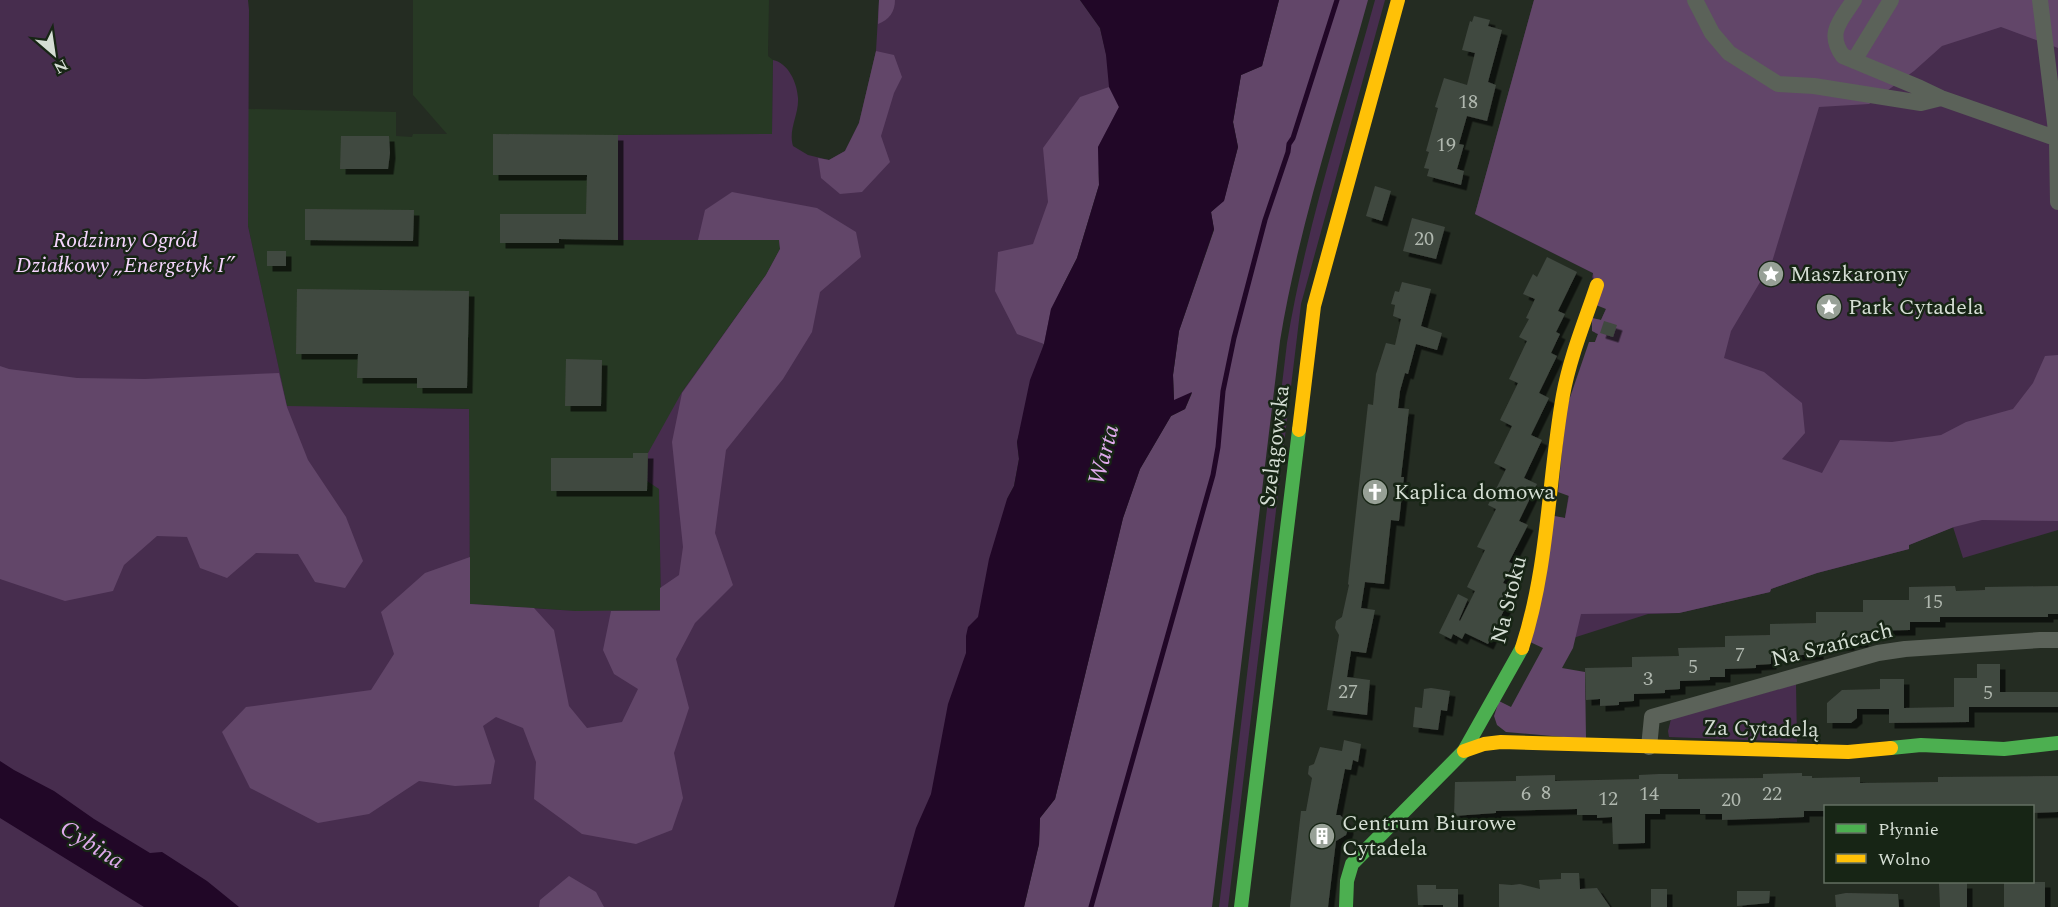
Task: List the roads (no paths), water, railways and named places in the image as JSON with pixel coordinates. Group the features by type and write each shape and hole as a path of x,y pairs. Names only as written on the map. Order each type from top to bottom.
{"street":[{"name":"Szelągowska","path":"1240,907 1314,306 1398,0"},
{"path":"1854,0 1837,27 1834,38 1843,56 1941,98 2058,139"},
{"path":"1858,54 1891,0"},
{"path":"2040,0 2058,139 2058,202"},
{"path":"1697,6 1712,33 1729,53 1778,84 1814,86 1921,103 1941,98"},
{"name":"Na Stoku","path":"1346,907 1347,881 1352,864 1464,751 1513,667 1526,639 1541,570 1563,392 1598,285"},
{"name":"Na Szańcach","path":"1649,747 1652,717 1878,653 1905,649 2058,640"},
{"name":"Za Cytadelą","path":"1464,751 1495,741 1848,752 1921,745 2004,748 2058,743"}],"water":[{"name":"Warta","path":"1080,0 1279,0 1262,66 1241,75 1233,122 1238,147 1224,201 1211,212 1214,229 1179,331 1173,375 1174,400 1192,392 1185,409 1171,416 1140,469 1123,518 1055,799 1040,818 1039,844 1024,907 894,907 916,828 931,794 948,704 966,653 968,627 978,617 989,559 1007,499 1014,486 1019,459 1017,442 1030,380 1044,344 1051,309 1077,258 1099,185 1098,147 1119,107 1109,87 1106,55 1100,28"},
{"name":"Cybina","path":"0,761 54,791 94,819 150,853 162,852 207,881 239,907 144,907 0,818"}],"waterway":[{"path":"1091,907 1213,475 1223,391 1234,338 1265,220 1337,0"}],"place":[{"name":"Maszkarony","path":"1771,274"},
{"name":"Park Cytadela","path":"1829,307"},
{"name":"Kaplica domowa","path":"1375,492"},
{"name":"Centrum Biurowe Cytadela","path":"1322,836"}],"park label":[{"name":"Rodzinny Ogród Działkowy „Energetyk I”","path":"125,252"}]}
